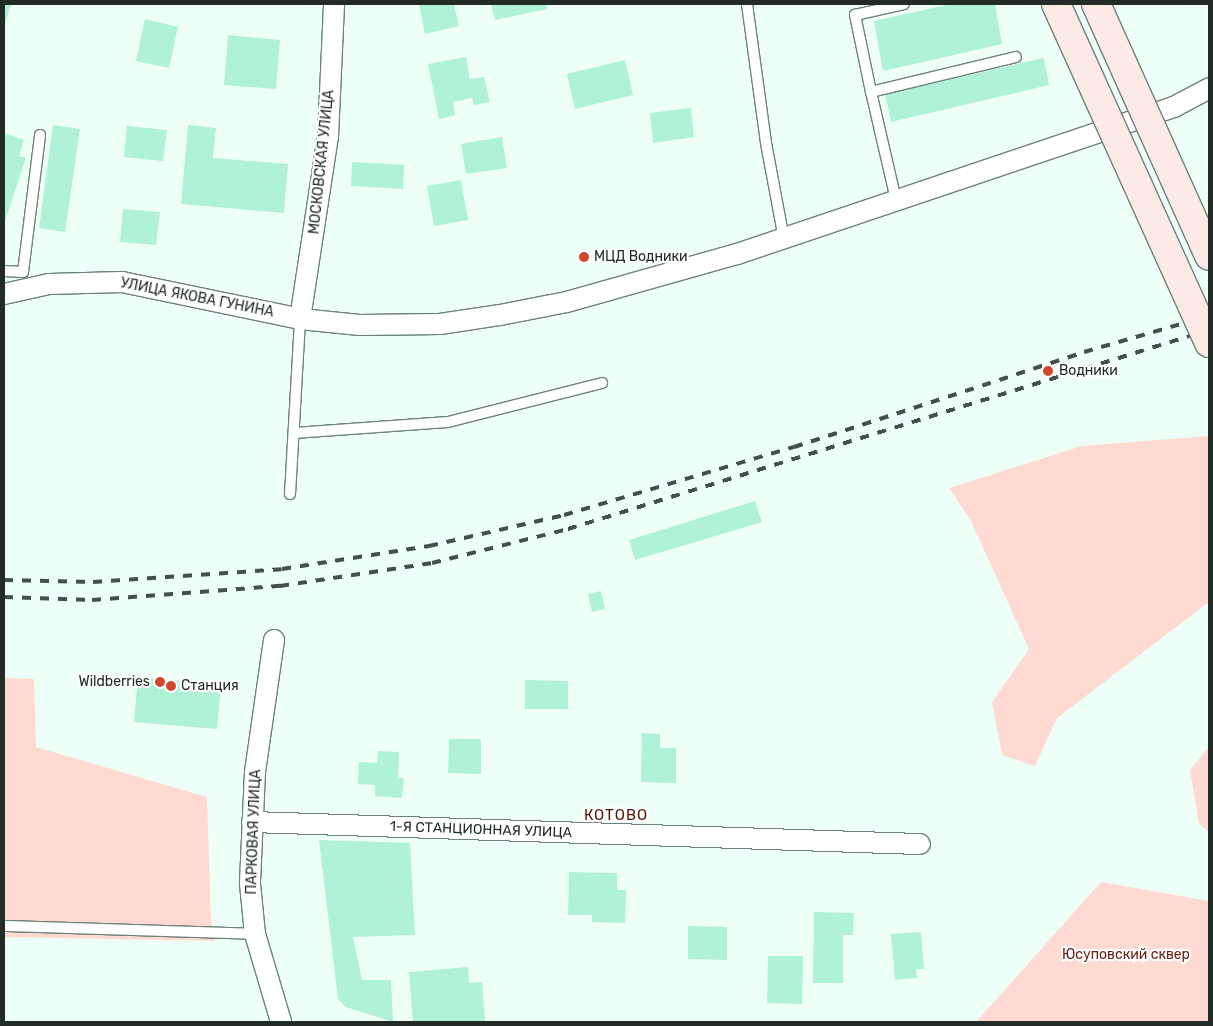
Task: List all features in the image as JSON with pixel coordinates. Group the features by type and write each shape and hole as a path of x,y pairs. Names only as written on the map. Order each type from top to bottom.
{"main road":[{"path":"1056,4 1209,343"},
{"path":"1096,4 1209,256"}],"street":[{"name":"МОСКОВСКАЯ УЛИЦА","path":"300,320 328,137 334,4"},
{"name":"УЛИЦА ЯКОВА ГУНИНА","path":"4,294 49,284 122,282 300,320 389,326 440,324 500,315 567,302 784,238 1174,107 1209,88"},
{"name":"ПАРКОВАЯ УЛИЦА","path":"274,640 255,772 250,884 255,934 281,1022"},
{"name":"1-Я СТАНЦИОННАЯ УЛИЦА","path":"252,822 920,844"}],"lane":[{"path":"747,4 766,143 784,238"},
{"path":"896,200 855,15 904,4"},
{"path":"871,92 1016,57"},
{"path":"4,271 23,272 40,135"},
{"path":"290,494 300,320"},
{"path":"294,433 375,430 448,422 602,383"},
{"path":"4,926 255,934"}],"green space":[{"path":"1209,436 1209,602 1057,718 1035,766 1002,755 992,702 1029,649 971,521 949,488 1082,446"},
{"path":"4,678 34,679 36,747 207,797 211,920 215,941 4,937"},
{"path":"1209,747 1209,832 1199,824 1190,770"},
{"name":"Юсуповский сквер","path":"1101,882 1209,901 1209,1022 976,1022"}],"building":[{"path":"4,4 11,4 4,28"},
{"path":"419,4 454,4 459,26 425,34"},
{"path":"491,4 546,4 547,9 495,20"},
{"path":"951,4 995,4 1002,44 883,71 874,21"},
{"path":"145,19 178,27 169,68 136,61"},
{"path":"228,35 280,40 276,89 224,85"},
{"path":"466,57 470,79 484,77 490,102 474,105 472,98 453,102 455,115 439,119 428,64"},
{"path":"1044,58 1049,85 891,122 885,94"},
{"path":"625,60 633,95 575,109 567,74"},
{"path":"691,108 694,137 653,143 650,113"},
{"path":"53,125 80,129 65,232 39,228"},
{"path":"188,125 216,128 213,158 288,164 284,213 181,204"},
{"path":"127,126 167,130 163,161 124,157"},
{"path":"4,133 24,140 19,156 26,158 4,224"},
{"path":"502,137 507,168 466,174 461,144"},
{"path":"352,162 404,165 403,189 351,186"},
{"path":"461,180 468,220 434,226 427,186"},
{"path":"123,209 160,212 156,245 120,242"},
{"path":"755,501 762,522 635,560 629,540"},
{"path":"601,591 605,609 592,612 588,594"},
{"path":"138,677 221,684 217,729 134,722"},
{"path":"525,680 568,681 568,709 525,709"},
{"path":"642,733 660,734 660,748 676,748 676,783 641,782"},
{"path":"449,739 481,739 481,774 448,773"},
{"path":"378,751 399,752 398,778 404,778 402,798 375,796 375,785 358,784 359,762 377,763"},
{"path":"319,840 410,843 415,935 353,937 362,980 391,980 393,1022 346,1007 338,999"},
{"path":"569,872 617,873 617,890 626,890 625,923 592,922 592,915 568,915"},
{"path":"814,912 854,913 853,935 843,935 843,983 813,983"},
{"path":"688,926 727,927 727,960 688,959"},
{"path":"921,932 924,969 916,969 917,978 895,980 891,934"},
{"path":"768,956 803,956 802,1004 767,1003"},
{"path":"468,967 469,983 482,982 485,1022 413,1022 409,972"}],"railway":[{"path":"4,580 93,582 282,569 429,546 564,515 794,447 1084,352 1209,316"},
{"path":"4,597 92,600 280,586 432,563 568,529 1209,330"}],"place":[{"name":"МЦД Водники","path":"584,257"},
{"name":"Водники","path":"1048,371"},
{"name":"Wildberries","path":"160,682"},
{"name":"Станция","path":"171,686"}],"district":[{"name":"КОТОВО","path":"616,816"}]}
